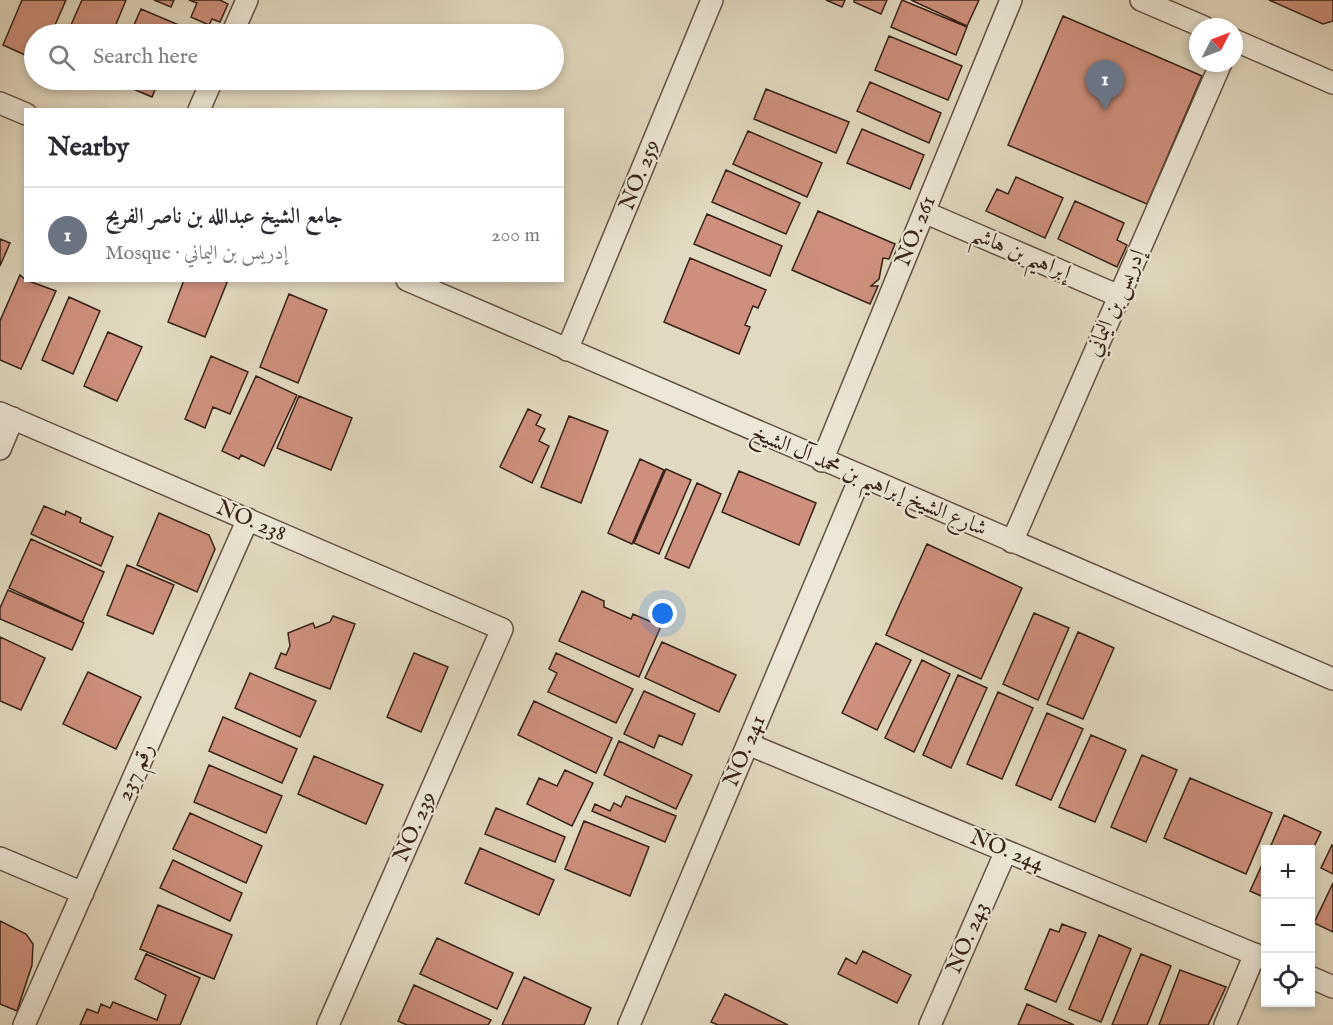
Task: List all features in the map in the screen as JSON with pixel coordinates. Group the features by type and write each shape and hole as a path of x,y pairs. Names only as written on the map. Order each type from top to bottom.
{"street":[{"path":"236,24 247,0"},
{"name":"NO. 259","path":"567,350 712,0"},
{"name":"NO. 261","path":"822,461 1011,0"},
{"path":"1141,0 1189,21"},
{"path":"1243,44 1333,83"},
{"name":"إدريس بن اليماني","path":"1012,542 1217,72"},
{"path":"200,108 208,90"},
{"path":"0,103 24,113"},
{"name":"إبراهيم بن هاشم","path":"924,212 1119,296"},
{"name":"شارع الشيخ إبراهيم بن محمد آل الشيخ","path":"412,282 860,478 1333,680"},
{"path":"0,449 6,415"},
{"name":"NO. 238","path":"6,415 502,629"},
{"name":"NO. 241","path":"629,1025 860,478"},
{"name":"رقم 237","path":"24,1025 248,519"},
{"name":"NO. 239","path":"328,1025 502,629"},
{"name":"NO. 244","path":"748,744 1260,956"},
{"name":"NO. 243","path":"930,1025 1006,851"},
{"path":"0,858 83,893"},
{"path":"1225,1025 1260,956"},
{"path":"1315,979 1333,987"}],"building":[{"path":"22,0 66,0 55,24 24,24 24,54 3,45"},
{"path":"82,0 126,0 116,24 71,24"},
{"path":"154,0 174,0 171,7"},
{"path":"189,0 220,0 228,4 220,22 212,19 210,24 207,24 191,17 197,3"},
{"path":"826,0 845,0 842,7"},
{"path":"854,0 887,0 881,14"},
{"path":"902,0 967,27 956,55 891,27"},
{"path":"911,0 979,0 967,26"},
{"path":"1269,0 1333,0 1333,21 1323,24"},
{"path":"141,9 176,24 134,24"},
{"path":"1063,16 1202,76 1147,204 1008,145"},
{"path":"889,36 962,66 948,100 875,70"},
{"path":"870,82 941,113 929,143 857,111"},
{"path":"766,89 849,122 836,153 754,119"},
{"path":"136,90 155,90 152,97"},
{"path":"862,129 924,155 910,189 847,163"},
{"path":"748,131 822,163 807,197 733,164"},
{"path":"726,170 800,203 786,234 712,202"},
{"path":"1016,177 1063,198 1045,238 986,211 997,189 1008,194"},
{"path":"1075,201 1124,223 1117,240 1127,245 1117,267 1058,239"},
{"path":"818,211 895,244 889,259 883,258 879,279 871,286 878,286 870,304 792,270"},
{"path":"707,214 782,246 770,276 694,244"},
{"path":"0,239 10,243 0,266"},
{"path":"690,258 766,290 758,308 753,306 745,325 750,327 739,354 664,322"},
{"path":"20,275 24,278 24,282 31,282 56,291 21,369 0,360 0,321"},
{"path":"183,282 227,282 205,337 168,322"},
{"path":"289,294 327,310 298,383 260,367"},
{"path":"69,297 100,311 73,374 42,360"},
{"path":"108,332 142,347 117,401 84,386"},
{"path":"211,356 248,372 230,414 213,407 205,428 185,419"},
{"path":"256,376 297,395 264,466 241,455 239,459 222,451"},
{"path":"299,396 352,418 331,470 277,448"},
{"path":"528,409 541,415 536,425 545,429 539,441 549,446 532,483 500,467"},
{"path":"569,416 608,431 581,503 541,487"},
{"path":"640,459 664,470 632,544 608,533"},
{"path":"666,469 691,480 659,554 634,543"},
{"path":"739,471 816,503 799,545 722,512"},
{"path":"697,483 721,494 689,568 665,558"},
{"path":"44,506 65,515 66,511 81,518 80,522 113,537 101,566 31,534"},
{"path":"159,513 209,535 215,549 197,592 137,565"},
{"path":"31,539 104,572 82,622 9,588"},
{"path":"927,544 1022,588 981,679 886,635"},
{"path":"127,565 174,585 153,634 107,615"},
{"path":"8,590 84,623 72,650 0,619 0,608"},
{"path":"582,591 604,601 604,607 631,619 633,614 661,626 639,677 559,641"},
{"path":"1034,613 1069,628 1038,700 1003,684"},
{"path":"333,616 355,624 330,689 275,668 281,653 286,655 290,646 288,633 313,623 315,628 330,622"},
{"path":"1078,632 1114,648 1083,719 1047,704"},
{"path":"0,637 45,658 21,710 0,701"},
{"path":"662,642 736,675 719,712 645,678"},
{"path":"876,643 911,660 877,730 842,713"},
{"path":"414,653 448,667 421,732 387,717"},
{"path":"556,653 633,689 616,723 548,692 557,673 549,669"},
{"path":"922,660 950,674 914,752 885,738"},
{"path":"88,672 141,697 116,749 63,724"},
{"path":"250,673 316,701 300,737 235,708"},
{"path":"958,675 987,688 951,768 923,755"},
{"path":"644,691 695,714 682,745 659,735 654,748 624,734"},
{"path":"998,692 1033,708 1002,779 967,764"},
{"path":"534,701 612,738 596,773 518,735"},
{"path":"1047,713 1083,729 1051,800 1016,785"},
{"path":"223,717 297,749 282,783 209,751"},
{"path":"1091,735 1126,750 1095,822 1059,807"},
{"path":"619,741 692,775 676,809 604,775"},
{"path":"1142,755 1177,770 1146,842 1111,827"},
{"path":"314,756 383,785 366,824 298,794"},
{"path":"209,765 282,796 266,833 194,802"},
{"path":"565,770 593,783 572,826 527,804 539,778 557,786"},
{"path":"1190,778 1272,813 1246,874 1164,838"},
{"path":"626,796 676,816 665,842 592,811 595,804 610,811 614,803 621,807"},
{"path":"496,808 565,837 555,862 485,834"},
{"path":"190,813 262,846 246,883 173,849"},
{"path":"1284,815 1321,832 1315,845 1271,845"},
{"path":"584,821 649,847 630,896 565,869"},
{"path":"1333,846 1333,874 1321,868"},
{"path":"480,848 554,880 539,915 465,883"},
{"path":"173,860 242,893 230,921 160,888"},
{"path":"1261,867 1261,896 1250,891"},
{"path":"1333,883 1333,932 1315,923"},
{"path":"158,905 232,935 214,979 140,949"},
{"path":"0,921 26,934 33,944 32,965 17,1011 0,1004"},
{"path":"1062,924 1086,933 1056,1002 1025,989 1050,929 1059,932"},
{"path":"1099,935 1131,949 1101,1022 1069,1009"},
{"path":"437,938 513,973 497,1009 420,974"},
{"path":"863,951 911,975 897,1003 838,974 846,958 856,964"},
{"path":"146,954 200,978 180,1025 80,1025 87,1009 98,1013 101,1004 110,1008 113,1002 157,1020 166,995 135,979"},
{"path":"1141,954 1171,966 1147,1025 1112,1025"},
{"path":"1180,970 1226,987 1208,1025 1159,1025"},
{"path":"524,977 591,1008 584,1025 502,1025"},
{"path":"414,985 491,1020 488,1025 407,1025 398,1021"},
{"path":"725,994 788,1025 718,1025 711,1022"},
{"path":"1027,1004 1074,1025 1018,1025"}],"place":[{"name":"جامع الشيخ عبدالله بن ناصر الفريح","path":"1105,110"}]}
